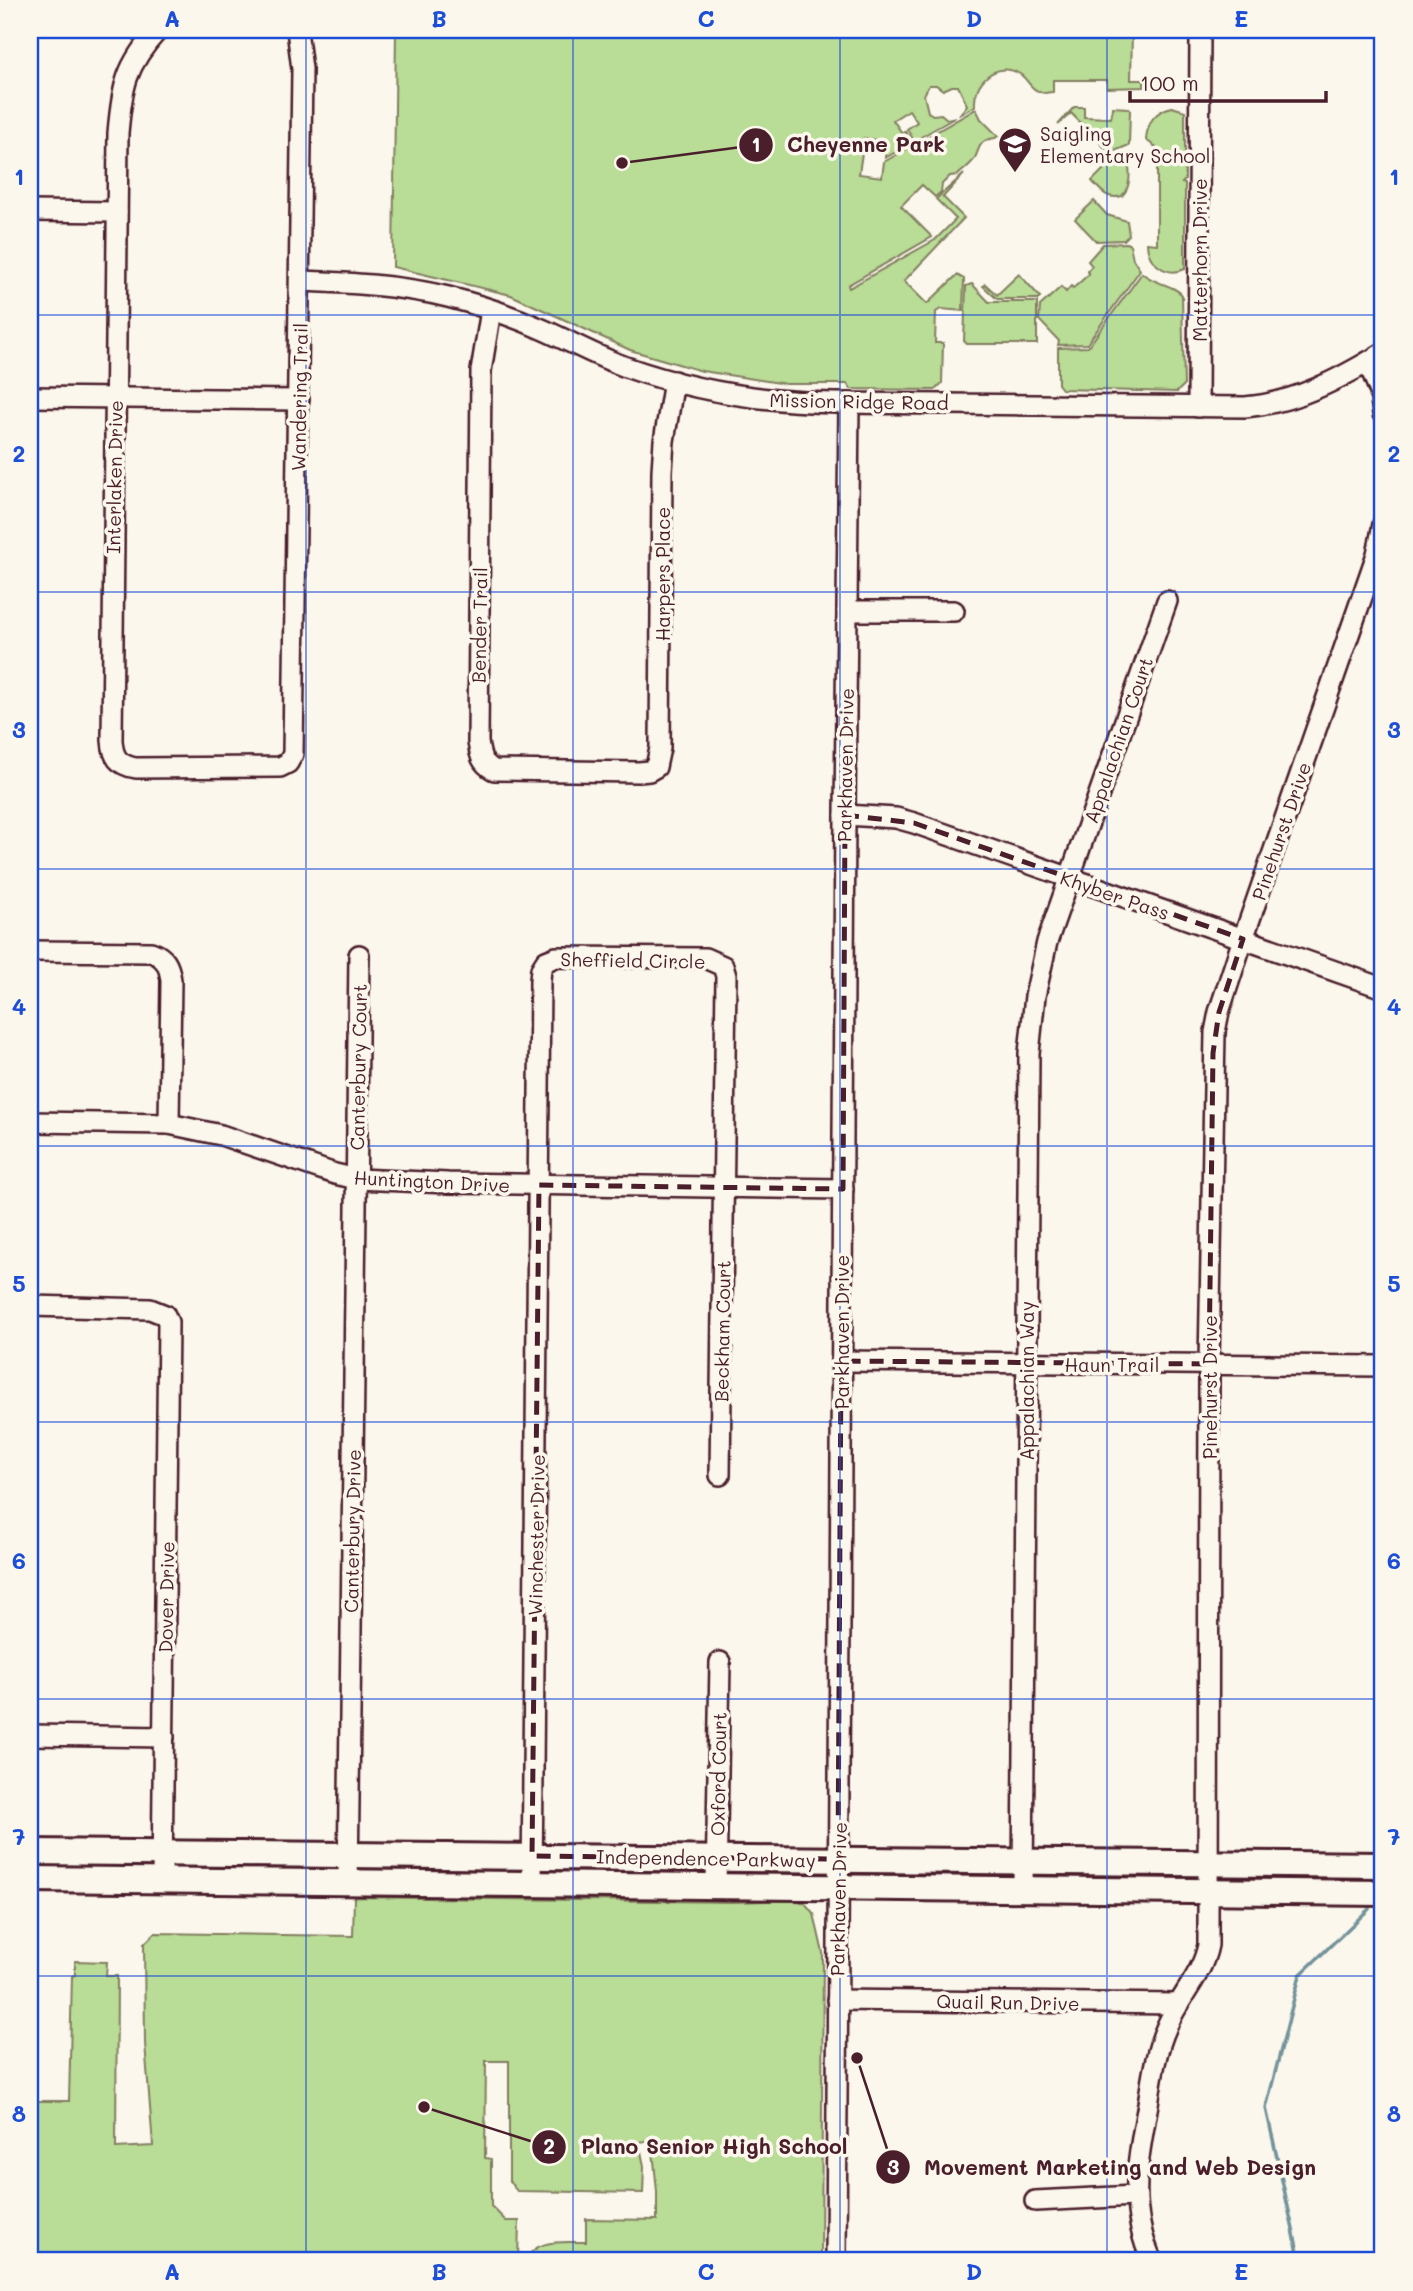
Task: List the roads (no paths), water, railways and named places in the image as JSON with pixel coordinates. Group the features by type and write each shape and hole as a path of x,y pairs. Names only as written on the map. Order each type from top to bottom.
{"main road":[{"name":"Independence Parkway","path":"30,1852 162,1851 1383,1865"},
{"name":"Independence Parkway","path":"30,1879 1383,1893"}],"street":[{"name":"Interlaken Drive","path":"158,30 140,49 128,72 121,100 118,133 113,751 117,761 135,768 271,768 288,763"},
{"name":"Wandering Trail","path":"288,763 295,741 302,69 297,30"},
{"name":"Matterhorn Drive","path":"1198,407 1199,30"},
{"path":"30,211 117,212"},
{"name":"Mission Ridge Road","path":"300,281 400,288 447,297 541,328 625,367 674,381 769,400 1245,407 1277,403 1300,396 1376,357"},
{"name":"Bender Trail","path":"491,310 481,371 480,755 484,765 505,772 639,772 656,767"},
{"path":"1376,357 1383,414"},
{"name":"Harpers Place","path":"656,767 660,748 662,471 674,381"},
{"path":"30,397 299,400"},
{"name":"Parkhaven Drive","path":"836,2261 849,403"},
{"name":"Pinehurst Drive","path":"1152,2261 1137,2218 1135,2196 1139,2153 1155,2064 1167,2024 1205,1958 1208,1945 1209,1364 1213,1053 1219,1012 1377,554 1383,524"},
{"name":"Appalachian Court","path":"1069,878 1167,601"},
{"path":"847,611 954,611"},
{"name":"Khyber Pass","path":"845,815 896,818 914,823 1383,988"},
{"name":"Appalachian Way","path":"1023,1889 1029,1053 1035,996 1047,943 1069,878"},
{"path":"30,951 151,952 165,960 171,980 169,1124"},
{"name":"Canterbury Court","path":"357,1179 359,955"},
{"name":"Sheffield Circle","path":"539,1185 541,969 546,961 568,956 705,958 723,966 727,986 724,1187"},
{"name":"Huntington Drive","path":"30,1122 169,1124 221,1135 357,1179 539,1185 843,1189"},
{"name":"Canterbury Drive","path":"348,1883 357,1179"},
{"name":"Winchester Drive","path":"532,1885 539,1185"},
{"name":"Beckham Court","path":"720,1475 724,1187"},
{"name":"Dover Drive","path":"30,1306 150,1309 165,1315 170,1333 162,1881"},
{"name":"Haun Trail","path":"841,1361 1383,1366"},
{"name":"Oxford Court","path":"716,1886 720,1662"},
{"path":"30,1735 164,1737"},
{"name":"Quail Run Drive","path":"837,2000 1179,2004"},
{"path":"1035,2201 1135,2196"}],"waterway":[{"path":"1300,2261 1266,2108 1300,1975 1369,1909"}],"place":[{"name":"Cheyenne Park","path":"622,163"},
{"name":"Saigling Elementary School","path":"1015,174"},
{"name":"Movement Marketing and Web Design","path":"857,2058"},
{"name":"Plano Senior High School","path":"424,2107"}]}
